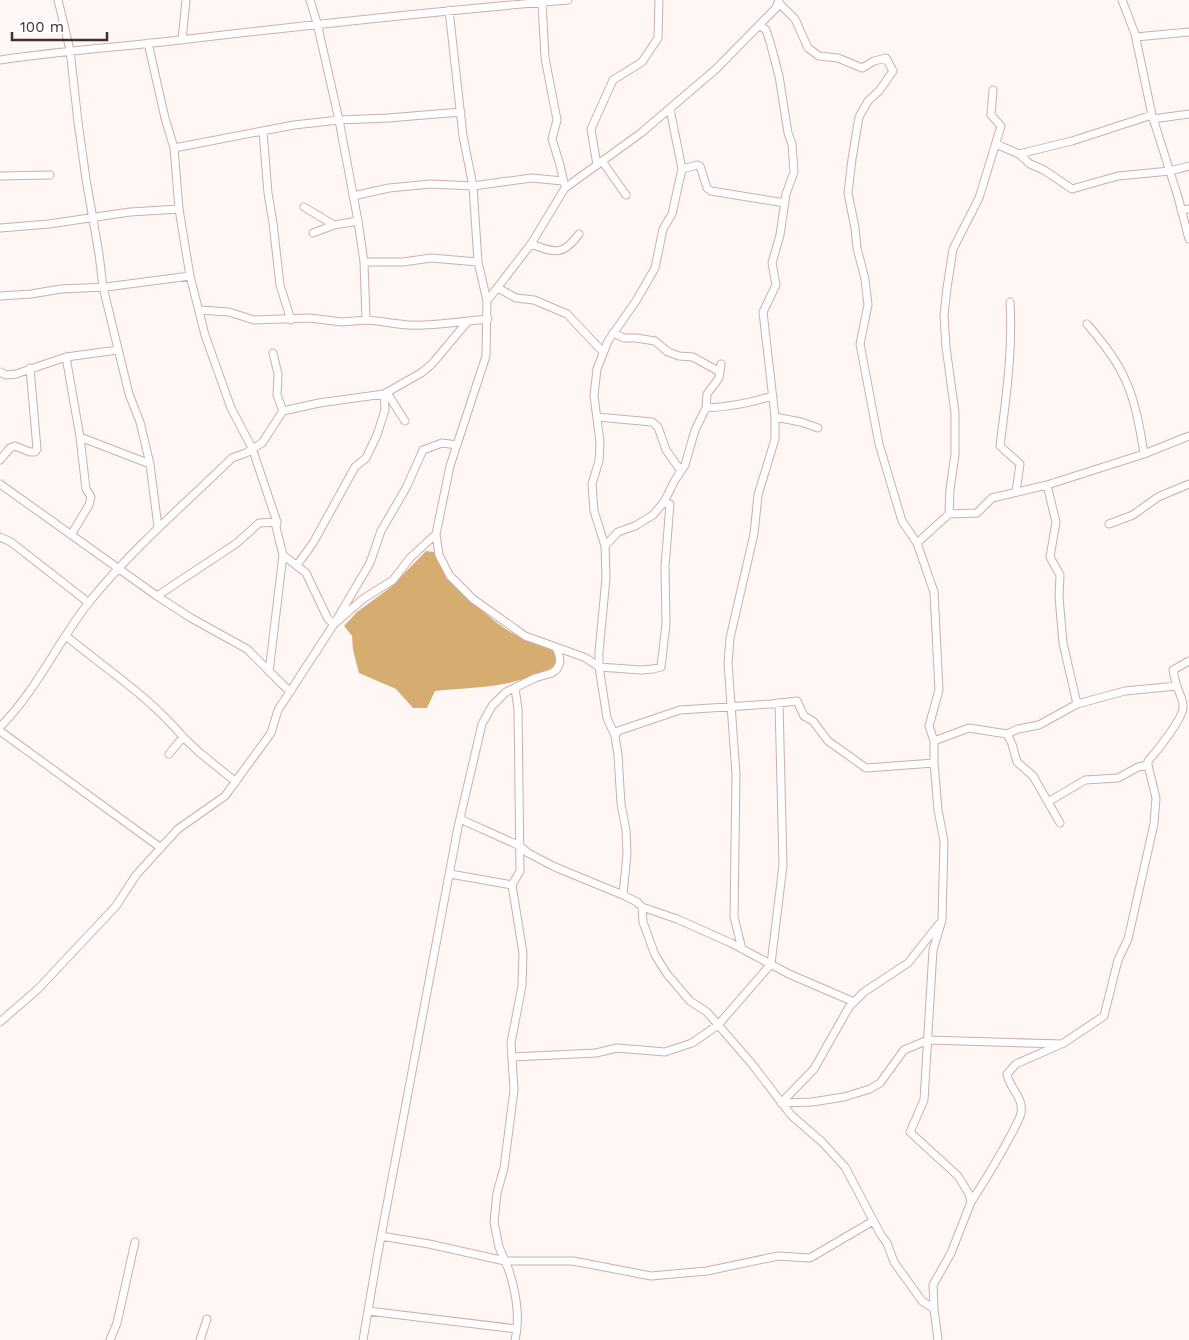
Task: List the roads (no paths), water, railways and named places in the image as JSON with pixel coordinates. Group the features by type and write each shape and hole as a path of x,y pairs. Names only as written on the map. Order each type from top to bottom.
{"street":[{"path":"58,0 70,50 78,122 92,218 100,254 103,287 129,394 140,422 150,464 158,527"},
{"path":"182,40 186,0"},
{"path":"310,0 318,23 358,221 364,262 366,320"},
{"path":"455,0 460,9"},
{"path":"0,60 70,50 182,40 318,23 568,0"},
{"path":"626,195 600,163 591,129 613,80 642,62 658,38 659,0"},
{"path":"1122,0 1136,37 1152,117 1185,209 1189,240"},
{"path":"487,301 531,244 564,184 600,163 670,109 716,69 776,8 779,1 796,19 808,48 819,56 838,58 862,68 874,61 886,58 893,70 859,116 848,193 857,248 865,279 868,305 860,344 878,444 902,521 917,543 934,592 939,690 929,726 934,741 938,810 944,840 942,920 933,950 924,1100 910,1132 958,1176 969,1194 971,1202"},
{"path":"542,2 545,58 557,120 552,139 564,184"},
{"path":"450,10 463,136 473,186 478,262 487,301 488,319 486,356 450,466 436,534 439,555 450,576 473,599 525,636 586,658 599,667 653,669 660,666 666,624 665,566 670,504 664,502"},
{"path":"742,949 734,917 736,774 728,663 730,638 754,534 758,496 775,439 775,417 763,312 776,285 772,263 794,172 792,144 788,133 779,76 766,30 759,25"},
{"path":"1136,37 1189,32"},
{"path":"148,43 165,118 174,148 179,209 190,276 205,336 231,408 252,448 277,522 276,527 283,555 269,672"},
{"path":"950,514 950,489 955,455 955,413 946,347 944,315 953,249 980,198 1001,126 991,115 993,90"},
{"path":"623,895 627,854 626,830 621,804 615,736 607,718 599,667 606,578 605,546 594,511 592,484 599,460 600,442 594,396 597,368 603,352 608,341 636,301 655,268 663,229 672,214 682,169 670,109"},
{"path":"174,148 294,125 339,120 462,112"},
{"path":"1019,154 1072,141 1152,117 1189,114"},
{"path":"263,132 268,193 280,285 291,320"},
{"path":"996,144 1019,154 1030,164 1044,170 1072,189 1118,176 1170,171 1189,166"},
{"path":"682,169 700,166 707,188 711,192 785,203"},
{"path":"0,176 50,175"},
{"path":"353,196 389,188 431,184 473,186 531,178 564,184"},
{"path":"304,207 334,225"},
{"path":"0,228 50,224 130,212 179,209"},
{"path":"312,233 334,225 358,221"},
{"path":"531,244 548,251 558,251 569,247 579,234"},
{"path":"364,262 403,262 430,258 478,262"},
{"path":"0,288 0,296 31,294 61,289 103,287 190,276"},
{"path":"498,288 516,298 534,300 567,314 603,352"},
{"path":"1010,302 1011,320 1007,389 1000,446 1020,464 1016,492"},
{"path":"199,310 229,312 254,320 309,318 342,322 386,321 407,325 430,325 488,319"},
{"path":"0,727 17,710 89,603 118,567 232,458 246,453 262,443 283,411 319,403 386,394 421,374 432,364 468,321"},
{"path":"1086,324 1102,343 1123,375 1132,397 1144,454"},
{"path":"605,546 618,532 635,526 653,515 664,502 681,471 686,466 699,420 706,408 707,394 719,378 721,368 693,357 679,356 668,352 655,341 624,338 613,333"},
{"path":"0,372 6,375 16,374 66,357 118,350"},
{"path":"273,353 278,374 277,395 283,411"},
{"path":"66,357 80,437 86,489 91,497 89,505 70,535"},
{"path":"0,460 10,448 15,446 30,452 35,452 38,449 30,368"},
{"path":"386,394 405,421"},
{"path":"297,565 313,543 356,467 366,458 385,410 386,394"},
{"path":"706,408 725,408 772,396"},
{"path":"597,417 652,422 658,427 666,450 681,471"},
{"path":"775,417 801,422 818,428"},
{"path":"917,543 950,514 978,513 992,498 1046,486 1144,454 1189,436"},
{"path":"80,437 150,464"},
{"path":"0,1022 38,989 116,906 136,875 178,829 226,796 271,734 278,710 334,624 370,563 381,531 406,488 422,450 442,443 457,445"},
{"path":"0,484 157,596 191,618 247,649 285,688 291,690"},
{"path":"1109,524 1134,515 1158,497 1189,484"},
{"path":"1046,486 1056,522 1050,557 1060,575 1059,597 1063,643 1077,704"},
{"path":"157,596 237,543 259,523 277,522"},
{"path":"334,624 363,600 393,580 410,558 436,534"},
{"path":"0,537 11,542 89,603"},
{"path":"283,555 306,572 328,619 334,624"},
{"path":"66,636 156,709 200,753 236,782"},
{"path":"363,1340 460,820 482,724 492,706 506,692 552,673 557,669 560,662 556,647"},
{"path":"938,1340 933,1285 951,1253 971,1202 1004,1149 1021,1113 1020,1099 1015,1090 1008,1084 1007,1074 1016,1064 1062,1044 1104,1016 1118,960 1128,939 1154,824 1156,798 1148,761 1165,742 1181,716 1183,708 1182,699 1173,670 1189,661"},
{"path":"934,741 969,728 1007,734 1018,729 1039,725 1077,704 1125,691 1177,686"},
{"path":"515,688 518,709 520,871 512,885 523,953 522,986 512,1043 514,1090 504,1168 497,1193 494,1222 499,1247 509,1270 517,1312 518,1330 515,1340"},
{"path":"615,736 618,731 680,710 797,701 804,716 813,721 828,741 866,768 934,763"},
{"path":"512,1057 596,1053 617,1048 665,1052 692,1043 718,1025 771,964 784,865 779,703"},
{"path":"0,731 162,848"},
{"path":"1007,734 1017,762 1033,776 1060,823"},
{"path":"169,754 183,737"},
{"path":"1048,802 1085,780 1118,778 1148,765"},
{"path":"460,820 520,846 528,853 555,867 623,895 637,902 642,907 677,919 742,949 789,974 854,1002"},
{"path":"450,874 512,885"},
{"path":"642,907 643,922 655,954 682,993 690,1001 707,1012 752,1064 781,1103 845,1167 873,1221 887,1243 894,1262 922,1301 934,1308"},
{"path":"781,1103 814,1069 849,1007 864,992 908,963 942,920"},
{"path":"781,1103 844,1098 870,1089 880,1083 904,1050 928,1040 1062,1044"},
{"path":"381,1236 429,1244 506,1261 573,1261 651,1276 707,1271 778,1256 810,1258 873,1221"},
{"path":"110,1340 116,1323 135,1242"},
{"path":"368,1311 518,1330"},
{"path":"200,1340 207,1319"}]}
